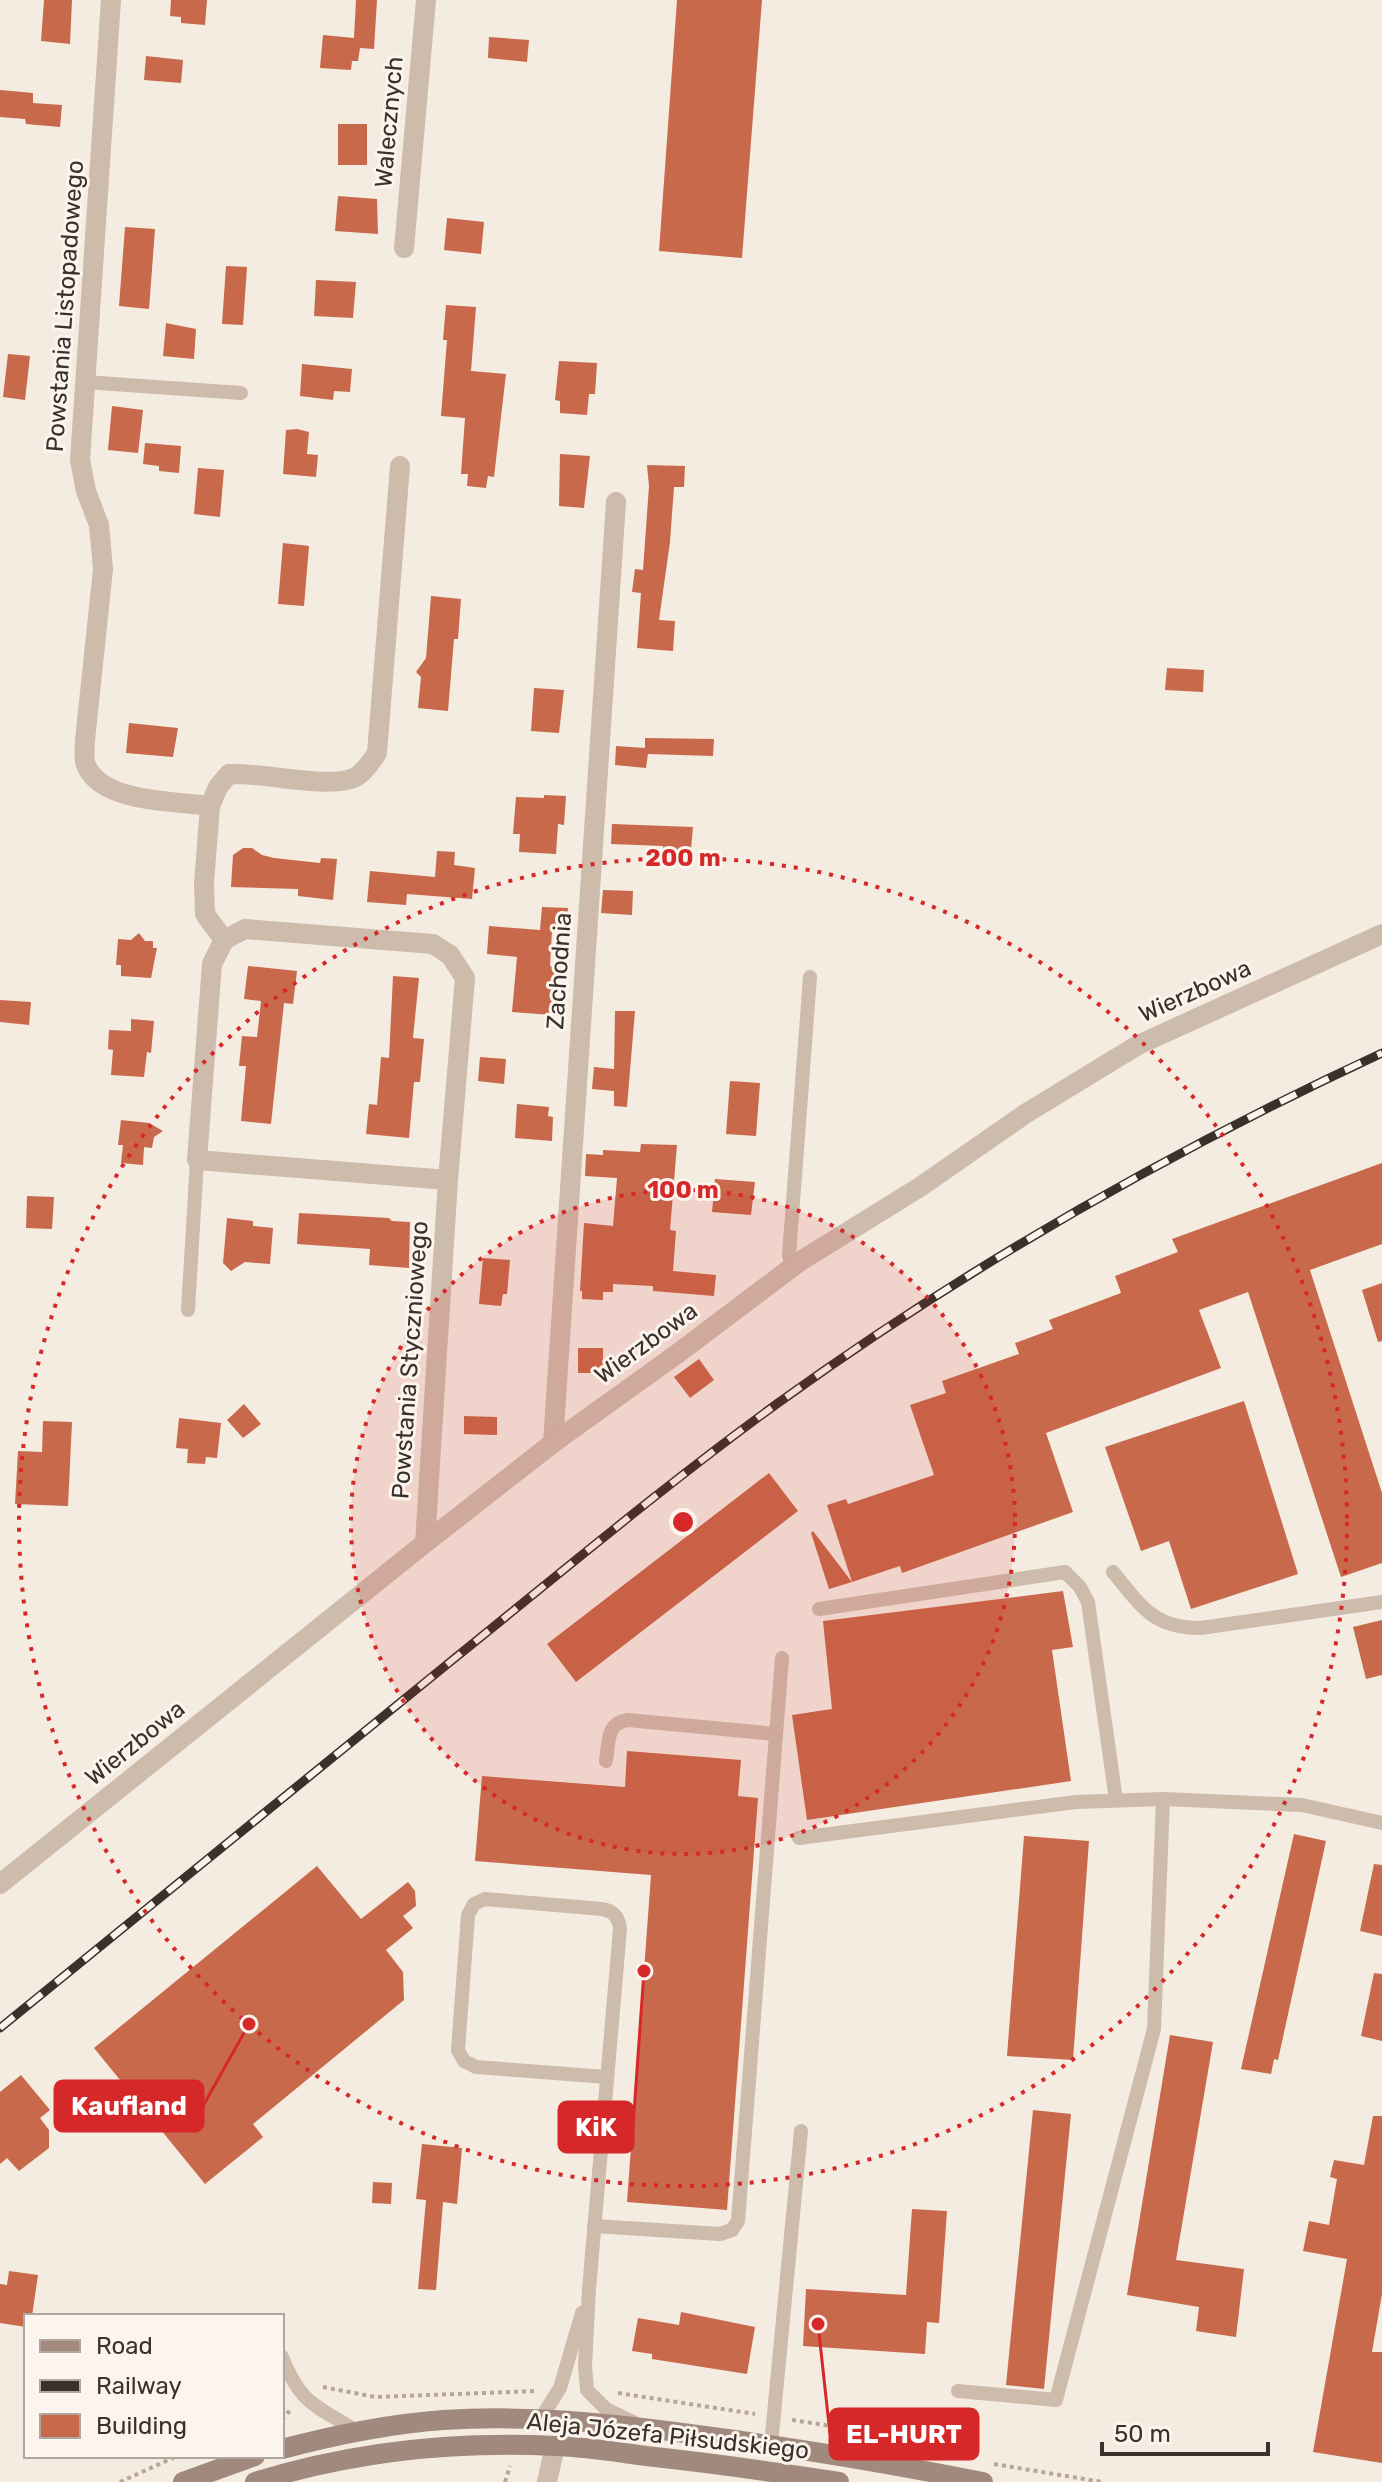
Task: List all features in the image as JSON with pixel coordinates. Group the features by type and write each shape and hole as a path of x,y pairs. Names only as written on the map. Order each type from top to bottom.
{"main road":[{"name":"Aleja Józefa Piłsudskiego","path":"284,2449 358,2432 445,2420 540,2420 640,2426 983,2482"},
{"name":"Aleja Józefa Piłsudskiego","path":"255,2482 325,2464 411,2450 474,2446 551,2465 724,2465 839,2482"},
{"path":"183,2482 249,2458"}],"street":[{"name":"Powstania Listopadowego","path":"111,0 80,460 86,491 99,525 103,569 85,764 99,782 115,793 210,806"},
{"name":"Walecznych","path":"404,248 426,0"},
{"path":"400,466 377,753 367,768 355,777 338,783 247,773 229,774 218,787 210,806 204,883 205,914 224,940 212,964 197,1160 448,1180"},
{"name":"Zachodnia","path":"553,1443 616,502"},
{"name":"Powstania Styczniowego","path":"224,940 245,929 433,944 450,955 465,978 448,1180 425,1543"},
{"name":"Wierzbowa","path":"0,1884 553,1443 792,1267 920,1187 1025,1114 1138,1045 1382,934"}],"lane":[{"path":"85,382 241,393"},
{"path":"792,1267 789,1255 810,977"},
{"path":"188,1310 197,1160"},
{"path":"819,1609 1065,1572 1080,1587 1088,1602 1116,1800"},
{"path":"1113,1572 1147,1613 1177,1628 1201,1628 1382,1602"},
{"path":"594,2226 720,2234 732,2230 738,2221 782,1658"},
{"path":"606,1761 610,1729 617,1722 628,1720 776,1734"},
{"path":"958,2391 1056,2400 1154,2029 1163,1799"},
{"path":"799,1838 1076,1802 1116,1800 1302,1805 1382,1823"},
{"path":"607,2077 476,2067 464,2061 458,2050 468,1915 474,1904 485,1899 602,1909 614,1913 620,1929 589,2289 587,2390 606,2409 640,2426"},
{"path":"771,2445 801,2131"},
{"path":"540,2420 560,2388 589,2289"},
{"path":"284,2362 290,2379 303,2397 358,2432"}],"path":[{"path":"120,2482 173,2458"},
{"path":"498,2466 551,2465"},
{"path":"505,2482 510,2466"}],"building":[{"path":"44,0 72,0 70,44 41,41"},
{"path":"171,0 207,0 205,25 181,23 181,17 170,16"},
{"path":"356,0 377,0 374,49 360,48 358,61 352,61 351,70 320,68 323,35 354,38"},
{"path":"677,0 762,0 742,258 659,251"},
{"path":"489,37 529,40 527,62 488,58"},
{"path":"146,56 183,60 181,83 144,80"},
{"path":"0,90 33,93 33,103 62,105 60,127 26,124 25,119 0,117"},
{"path":"338,124 367,124 367,165 338,165"},
{"path":"338,196 377,199 378,234 335,231"},
{"path":"447,218 484,222 481,254 444,250"},
{"path":"125,227 155,229 149,309 119,306"},
{"path":"226,266 247,267 243,325 222,324"},
{"path":"316,280 356,282 353,318 314,316"},
{"path":"446,305 476,307 471,371 506,374 494,477 488,476 486,488 467,486 468,474 461,474 465,418 441,416 447,340 443,340"},
{"path":"166,323 196,329 194,359 163,356"},
{"path":"8,354 30,356 25,400 3,397"},
{"path":"559,361 597,363 595,394 589,394 587,415 560,413 560,401 555,400"},
{"path":"302,364 352,369 350,392 334,391 333,400 300,396"},
{"path":"112,406 143,410 138,453 108,450"},
{"path":"286,430 309,432 307,454 318,455 316,477 283,474"},
{"path":"145,443 181,446 179,473 159,471 159,466 143,464"},
{"path":"560,454 590,456 584,508 559,506"},
{"path":"647,465 685,466 684,487 674,487 659,620 675,621 673,651 637,648 641,593 632,592 635,569 643,570 649,486"},
{"path":"198,468 224,470 220,517 194,514"},
{"path":"283,543 309,546 304,606 278,604"},
{"path":"431,596 461,599 448,711 418,708 421,677 416,672 426,658"},
{"path":"1167,668 1204,670 1203,692 1165,690"},
{"path":"534,688 564,690 559,733 531,731"},
{"path":"129,723 178,728 173,757 126,753"},
{"path":"645,738 714,739 713,756 648,754 646,768 615,765 616,746 645,748"},
{"path":"544,795 566,796 564,825 558,824 556,854 519,852 520,834 513,834 516,797 544,798"},
{"path":"612,824 693,827 690,860 662,858 663,846 611,844"},
{"path":"243,848 252,848 274,858 320,863 321,858 337,859 333,900 298,896 298,889 231,887 233,855"},
{"path":"437,851 455,852 454,865 475,868 472,899 407,894 406,905 367,902 370,871 435,877"},
{"path":"603,890 633,891 632,915 601,913"},
{"path":"542,907 568,908 566,932 552,931 550,966 556,967 552,1015 512,1012 517,957 487,954 489,926 540,930"},
{"path":"139,933 145,941 153,941 153,948 157,948 151,978 121,976 121,965 116,965 118,939 131,940"},
{"path":"248,966 297,971 293,1004 284,1003 271,1124 241,1121 246,1066 239,1066 242,1036 257,1037 261,1001 244,999"},
{"path":"393,976 419,978 413,1038 424,1039 420,1082 414,1082 409,1138 366,1134 369,1104 377,1105 381,1057 389,1058"},
{"path":"0,1000 31,1002 29,1025 0,1022"},
{"path":"615,1011 635,1011 627,1107 614,1106 614,1091 592,1089 594,1067 614,1069"},
{"path":"131,1019 154,1021 151,1053 147,1052 144,1077 111,1075 113,1050 108,1049 109,1030 131,1031"},
{"path":"480,1057 506,1059 504,1084 478,1081"},
{"path":"730,1081 760,1083 756,1136 726,1134"},
{"path":"517,1104 549,1107 548,1116 553,1117 552,1141 515,1138"},
{"path":"121,1120 149,1123 163,1131 154,1137 152,1148 144,1147 143,1165 121,1163 123,1145 118,1145"},
{"path":"641,1144 677,1145 670,1230 676,1231 673,1271 716,1275 714,1296 653,1291 653,1286 613,1284 613,1292 603,1292 603,1300 582,1299 584,1223 613,1226 617,1178 585,1176 586,1154 603,1155 603,1150 640,1152"},
{"path":"1382,1163 1382,1244 1310,1270 1382,1493 1382,1563 1341,1577 1248,1292 1199,1310 1221,1368 1046,1433 1073,1512 902,1573 900,1566 852,1582 827,1505 846,1499 848,1504 934,1475 910,1405 946,1393 942,1381 1019,1354 1015,1343 1053,1329 1049,1320 1121,1293 1115,1276 1178,1252 1172,1239"},
{"path":"715,1179 755,1182 751,1215 712,1212"},
{"path":"27,1196 54,1197 52,1229 26,1228"},
{"path":"299,1213 410,1222 409,1268 369,1265 370,1249 297,1244"},
{"path":"227,1218 253,1221 253,1226 273,1228 270,1264 245,1262 231,1271 223,1263"},
{"path":"483,1258 510,1260 507,1294 503,1294 501,1306 479,1304"},
{"path":"1382,1283 1382,1341 1378,1342 1362,1290"},
{"path":"578,1348 603,1348 603,1373 578,1373"},
{"path":"699,1359 714,1380 690,1398 674,1377"},
{"path":"1244,1401 1298,1574 1191,1609 1169,1541 1141,1551 1105,1447"},
{"path":"244,1404 261,1424 243,1438 227,1420"},
{"path":"464,1416 497,1417 497,1435 464,1434"},
{"path":"179,1418 221,1423 217,1458 206,1457 205,1464 187,1463 188,1449 176,1448"},
{"path":"43,1421 72,1422 68,1506 15,1504 18,1451 42,1452"},
{"path":"769,1473 798,1511 576,1682 547,1644"},
{"path":"813,1531 852,1582 829,1589 811,1533"},
{"path":"1063,1591 1073,1647 1052,1650 1071,1781 807,1820 792,1715 832,1709 823,1621"},
{"path":"1382,1620 1382,1675 1366,1679 1353,1627"},
{"path":"627,1751 741,1760 738,1796 758,1798 727,2210 627,2202 651,1875 475,1861 482,1776 625,1787"},
{"path":"1294,1834 1326,1841 1278,2060 1274,2059 1271,2074 1241,2069"},
{"path":"1024,1836 1089,1841 1073,2060 1007,2056"},
{"path":"1374,1864 1382,1865 1382,1936 1360,1931"},
{"path":"317,1866 361,1919 408,1882 415,1891 416,1906 403,1916 413,1928 386,1950 403,1972 404,2000 253,2124 263,2137 205,2184 94,2048"},
{"path":"1374,1973 1382,1974 1382,2041 1361,2036"},
{"path":"1170,2035 1213,2042 1176,2260 1244,2269 1236,2337 1196,2331 1199,2307 1127,2295"},
{"path":"21,2075 50,2110 40,2118 49,2130 49,2148 19,2171 7,2158 0,2164 0,2092"},
{"path":"1033,2110 1071,2114 1044,2389 1006,2385"},
{"path":"1373,2116 1382,2116 1382,2294 1372,2352 1382,2352 1382,2463 1313,2452 1347,2259 1303,2251 1309,2221 1329,2225 1337,2179 1330,2177 1334,2160 1364,2165"},
{"path":"422,2144 462,2148 457,2204 443,2202 436,2290 418,2289 426,2200 416,2199"},
{"path":"373,2182 392,2183 391,2204 372,2203"},
{"path":"912,2209 947,2211 939,2323 927,2322 925,2354 803,2346 806,2289 906,2295"},
{"path":"9,2271 38,2275 32,2314 24,2314 24,2327 0,2323 0,2284 7,2285"},
{"path":"681,2312 755,2327 747,2374 652,2359 652,2354 632,2351 638,2318 679,2325"}],"railway":[{"path":"0,2028 612,1531 778,1403 922,1305 1072,1214 1225,1130 1382,1053"}],"place":[{"name":"KiK","path":"644,1971"},
{"name":"Kaufland","path":"249,2024"},
{"name":"EL-HURT","path":"818,2324"}]}
